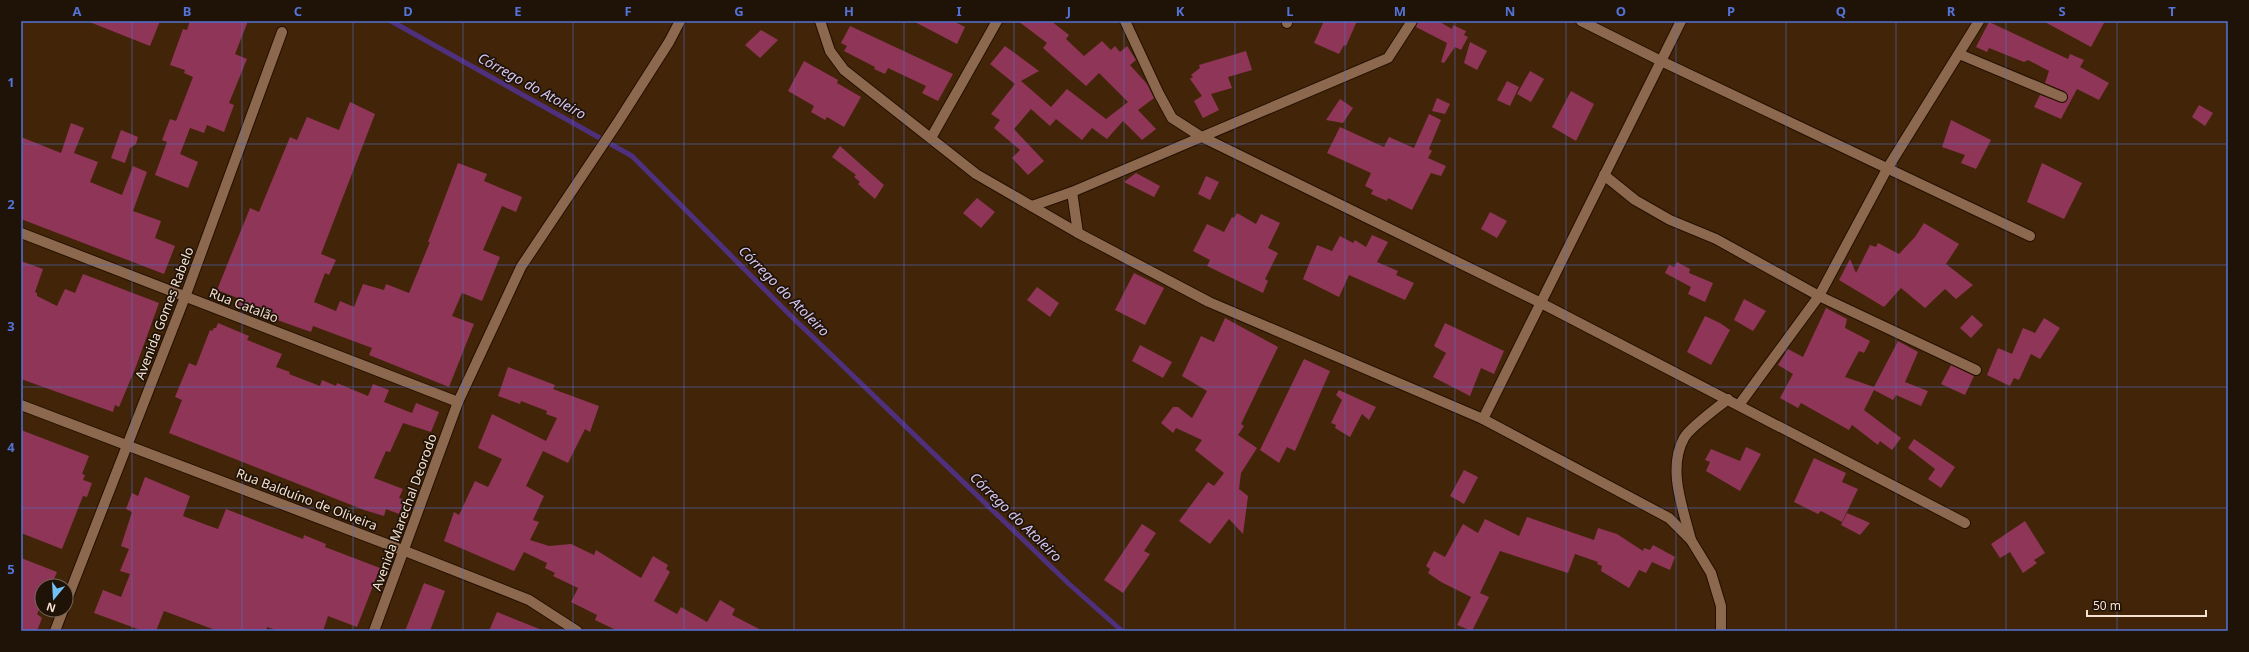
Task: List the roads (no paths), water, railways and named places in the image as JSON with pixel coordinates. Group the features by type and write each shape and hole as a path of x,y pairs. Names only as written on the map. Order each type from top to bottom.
{"street":[{"name":"Avenida Marechal Deorodo","path":"374,631 405,551 458,402 521,267 618,122 669,42 680,21"},
{"path":"820,21 830,51 844,70 976,174 1078,232 1209,302 1483,419 1669,518 1691,540 1711,573 1721,606 1721,631"},
{"path":"931,138 997,21"},
{"path":"1125,21 1159,94 1172,118 1200,136 1541,303 1965,523"},
{"path":"1032,206 1072,192 1200,136 1388,58 1412,21"},
{"path":"1580,21 1661,62 2030,236"},
{"path":"1483,419 1681,21"},
{"path":"1739,405 1819,296 1887,168 1979,21"},
{"name":"Avenida Gomes Rabelo","path":"74,581 185,297 282,32"},
{"path":"1959,54 2062,97"},
{"path":"1604,175 1635,200 1670,220 1716,239 1819,296 1976,370"},
{"path":"1072,192 1078,232"},
{"name":"Rua Catalão","path":"21,233 458,402"},
{"path":"1691,540 1677,483 1676,459 1684,437 1728,399"},
{"name":"Rua Balduíno de Oliveira","path":"21,405 405,551 529,600 577,631"},
{"path":"55,631 60,618"}],"waterway":[{"name":"Córrego do Atoleiro","path":"391,21 632,156 790,315 1068,583 1122,631"}]}
